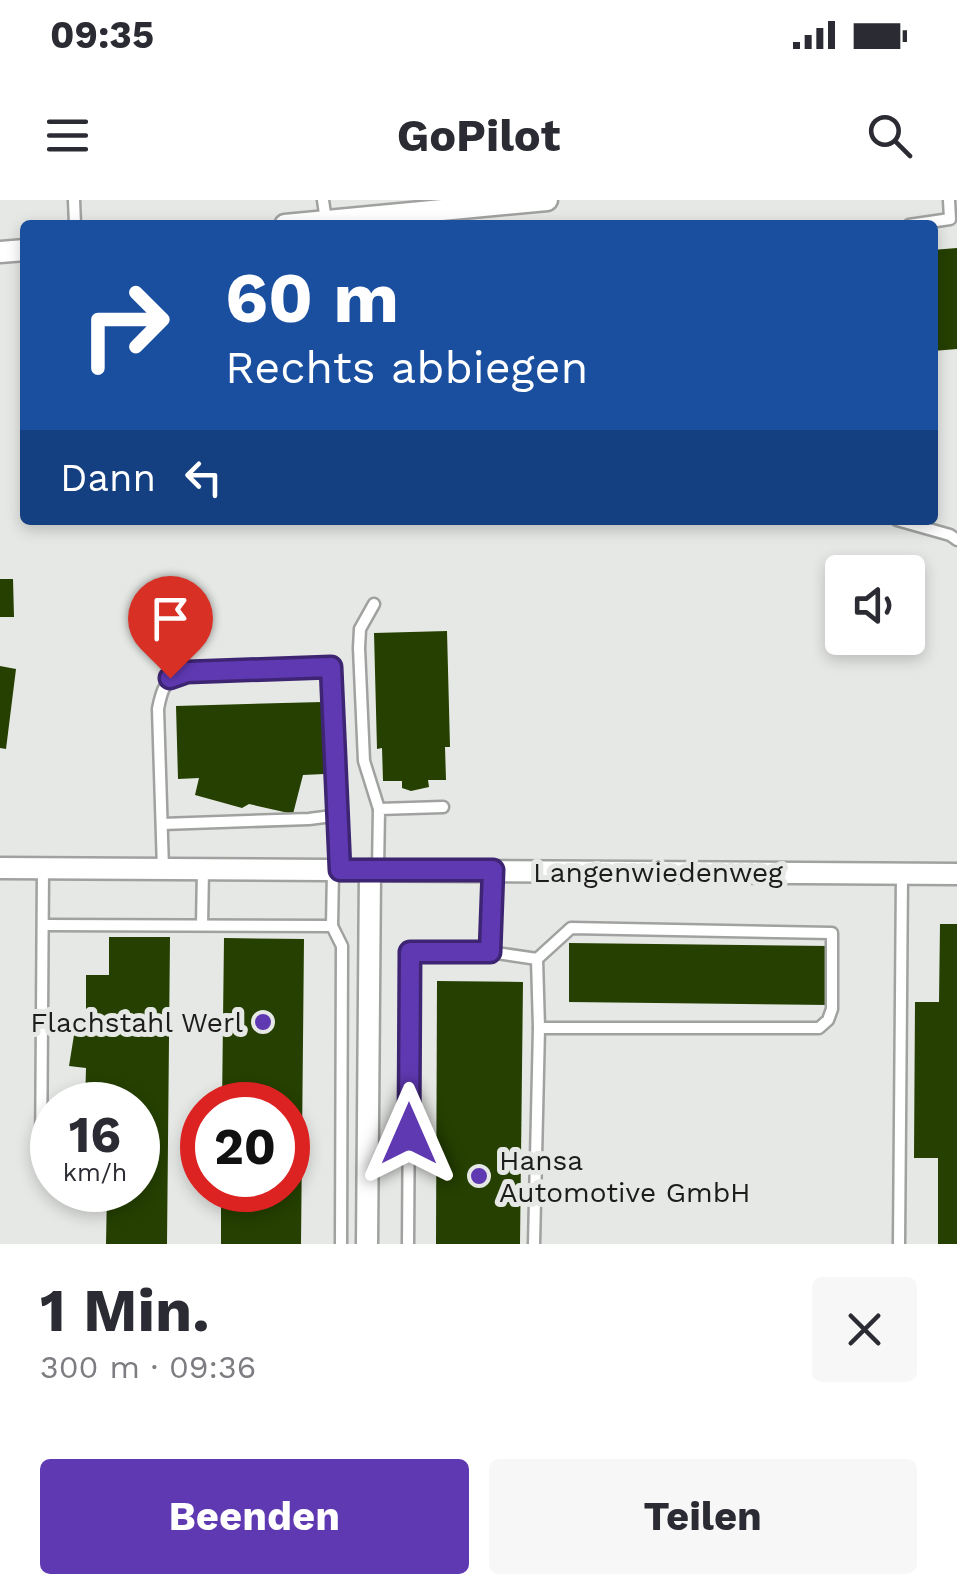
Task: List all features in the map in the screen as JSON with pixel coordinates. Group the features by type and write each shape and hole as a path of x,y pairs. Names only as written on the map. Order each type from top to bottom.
{"street":[{"path":"298,220 324,210 547,200"},
{"name":"Langenwiedenweg","path":"0,868 957,874"},
{"path":"367,1244 374,870"}],"lane":[{"path":"938,221 950,219 949,200"},
{"path":"915,525 957,540"},
{"path":"374,604 360,629 359,648 364,761 378,809 374,870"},
{"path":"164,869 158,709 162,688 170,678 187,672 331,667 340,814 332,926"},
{"path":"378,809 443,807"},
{"path":"162,824 308,819 340,814"},
{"path":"42,1082 43,868"},
{"path":"202,926 203,869"},
{"path":"490,952 493,870"},
{"path":"898,1244 902,874"},
{"path":"43,925 332,926 338,932 342,946 341,1244"},
{"path":"534,1244 538,958 571,928 832,933 832,1009 819,1028 539,1028"},
{"path":"408,1244 410,952 490,952 538,958"}],"building":[{"path":"957,248 957,349 938,351 938,250"},
{"path":"0,579 13,579 14,617 0,617"},
{"path":"447,631 450,747 445,747 446,780 428,780 429,787 411,791 402,788 402,781 383,781 382,748 377,749 374,633"},
{"path":"0,666 16,669 6,749 0,748"},
{"path":"322,702 324,774 303,775 293,814 249,804 242,808 195,795 199,778 178,779 176,706"},
{"path":"940,924 957,924 957,1244 938,1244 938,1158 914,1158 915,1002 939,1002"},
{"name":"Flachstahl Werl","path":"109,937 170,937 167,1244 106,1244 107,1212 160,1212 160,1082 86,1082 86,1068 69,1066 74,1035 86,1035 86,975 109,975"},
{"name":"Flachstahl Werl","path":"224,938 304,939 303,1082 222,1082"},
{"path":"569,943 829,946 829,1005 569,1002"},
{"name":"Hansa Automotive GmbH","path":"437,981 523,982 520,1244 436,1244"},
{"name":"Flachstahl Werl","path":"221,1212 301,1212 301,1244 221,1244"}],"place":[{"name":"Flachstahl Werl","path":"263,1022"},
{"name":"Hansa Automotive GmbH","path":"479,1176"}],"route":[{"path":"170,678 187,672 331,667 342,844 340,870 493,870 490,952 410,952 409,1134"}]}
